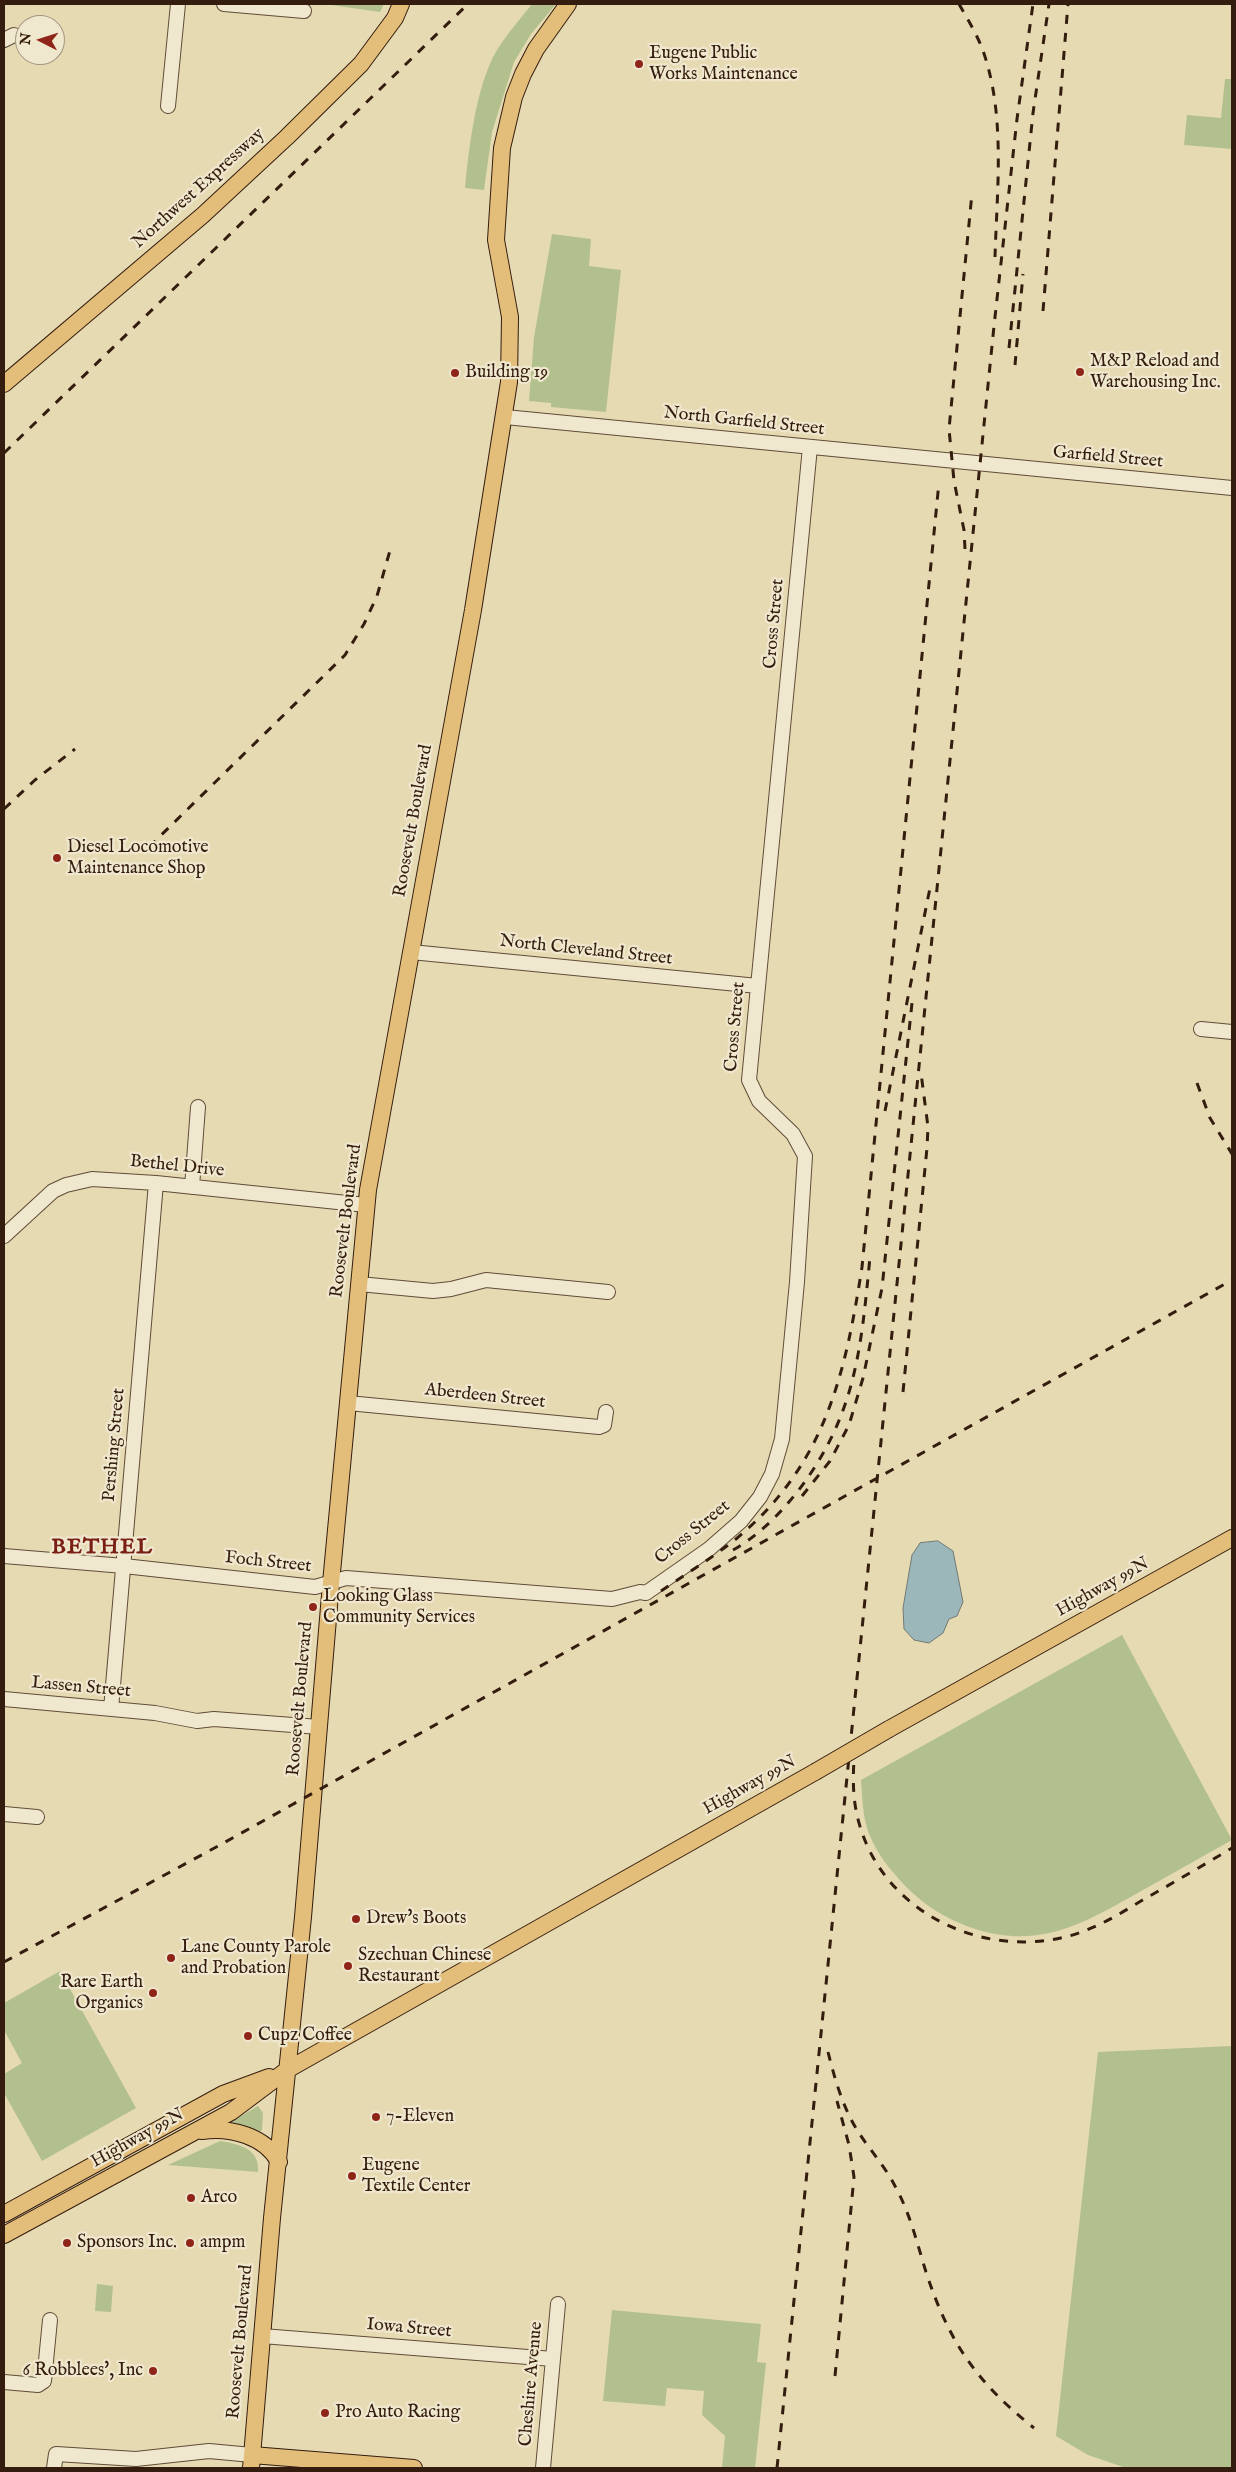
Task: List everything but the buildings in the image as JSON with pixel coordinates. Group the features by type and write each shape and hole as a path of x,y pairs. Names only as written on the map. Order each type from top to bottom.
{"main road":[{"name":"Northwest Expressway","path":"4,384 203,215 286,137 361,64 395,18 401,4"},
{"name":"Roosevelt Boulevard","path":"252,2461 262,2336 303,1917 331,1583 366,1205 473,610 505,417 511,350 510,317 496,240 502,148 514,97 523,74 536,49 568,4"},
{"name":"Highway 99N","path":"4,2235 231,2112 287,2070 889,1729 1232,1538"},
{"name":"Highway 99N","path":"4,2214 223,2094 287,2070"},
{"path":"192,2132 218,2129 232,2131 264,2143 273,2151 279,2162"},
{"path":"252,2461 414,2468"}],"street":[{"path":"168,106 178,4"},
{"path":"224,4 304,11"},
{"name":"North Garfield Street","path":"505,417 980,465"},
{"name":"Cross Street","path":"646,1593 709,1549 741,1521 760,1497 772,1474 782,1439 797,1282 805,1156 793,1134 759,1101 749,1080 810,447"},
{"name":"Garfield Street","path":"980,465 1232,488"},
{"name":"North Cleveland Street","path":"410,952 758,986"},
{"path":"1201,1029 1232,1032"},
{"path":"192,1187 198,1107"},
{"name":"Bethel Drive","path":"4,1236 42,1200 66,1185 101,1179 366,1205"},
{"name":"Pershing Street","path":"111,1709 156,1183"},
{"path":"359,1284 441,1290 486,1280 608,1292"},
{"name":"Aberdeen Street","path":"348,1403 599,1427 604,1424 606,1412"},
{"name":"Foch Street","path":"4,1556 124,1566 315,1587 346,1578 612,1599 640,1592 646,1593"},
{"name":"Lassen Street","path":"4,1700 155,1713 197,1721 214,1719 319,1727"},
{"path":"4,1814 37,1817"},
{"name":"Cheshire Avenue","path":"543,2468 558,2304"},
{"path":"4,2382 38,2384 44,2381 50,2320"},
{"name":"Iowa Street","path":"262,2336 553,2359"},
{"path":"54,2468 56,2454 136,2459 209,2451 252,2461"}],"green space":[{"path":"324,4 384,4 380,12"},
{"path":"532,4 556,4 531,34 514,62 492,132 484,190 465,188 471,136 479,98 490,64 509,32"},
{"path":"1225,79 1232,79 1232,149 1184,145 1187,115 1221,118"},
{"path":"552,234 591,239 589,266 621,270 606,412 551,407 551,403 529,401 534,337"},
{"path":"1122,1635 1232,1840 1102,1913 1063,1929 1043,1934 1022,1936 999,1935 959,1923 929,1906 899,1879 876,1848 866,1826 861,1780"},
{"path":"60,1971 136,2108 42,2161 4,2093 4,2074 22,2063 4,2030 4,2003"},
{"path":"1232,2046 1232,2468 1126,2468 1088,2455 1056,2436 1098,2052"},
{"path":"258,2106 263,2113 262,2130 257,2134 229,2123"},
{"path":"220,2141 241,2146 252,2153 258,2164 258,2172 168,2165"},
{"path":"97,2284 113,2286 111,2312 95,2311"},
{"path":"612,2310 761,2324 757,2362 766,2363 755,2468 722,2468 725,2436 702,2415 704,2391 667,2388 665,2406 603,2401"}],"water":[{"path":"938,1541 953,1551 963,1602 957,1616 949,1619 943,1633 929,1643 914,1640 904,1629 903,1608 912,1555 920,1543"}],"railway":[{"path":"4,453 468,4"},
{"path":"959,4 982,48 990,73 994,98 998,151 995,257"},
{"path":"777,2468 994,326 1017,119 1033,4"},
{"path":"1009,348 1033,113 1049,4"},
{"path":"1043,311 1068,4"},
{"path":"965,549 964,530 954,481 949,429 972,193"},
{"path":"1015,365 1023,274"},
{"path":"661,1591 736,1539 766,1511 791,1481 810,1449 826,1416 848,1345 862,1267 939,482"},
{"path":"149,847 345,655 364,624 377,596 391,547"},
{"path":"4,809 35,780 75,749"},
{"path":"885,1111 931,883"},
{"path":"802,1496 830,1461 849,1425 863,1378 882,1288 912,1003"},
{"path":"903,1392 927,1148 928,1127 921,1073"},
{"path":"1197,1083 1210,1118 1232,1154"},
{"path":"733,1550 760,1531 791,1500 817,1463 832,1435 844,1408 859,1351 870,1257"},
{"path":"4,1962 220,1845 1232,1280"},
{"path":"855,1747 853,1781 855,1807 868,1848 886,1877 910,1901 937,1920 968,1933 1001,1941 1035,1942 1079,1933 1097,1926 1232,1848"},
{"path":"828,2052 838,2088 849,2115 891,2178 905,2207 935,2297 955,2340 980,2377 1034,2428"},
{"path":"835,2376 854,2177 849,2145 837,2101"}],"place":[{"name":"Eugene Public Works Maintenance","path":"639,64"},
{"name":"M&P Reload and Warehousing Inc.","path":"1080,372"},
{"name":"Building 19","path":"455,373"},
{"name":"Diesel Locomotive Maintenance Shop","path":"57,858"},
{"name":"Looking Glass Community Services","path":"313,1607"},
{"name":"Drew's Boots","path":"356,1919"},
{"name":"Lane County Parole and Probation","path":"171,1958"},
{"name":"Szechuan Chinese Restaurant","path":"348,1966"},
{"name":"Rare Earth Organics","path":"153,1993"},
{"name":"Cupz Coffee","path":"248,2036"},
{"name":"7-Eleven","path":"376,2117"},
{"name":"Eugene Textile Center","path":"352,2176"},
{"name":"Arco","path":"191,2198"},
{"name":"Sponsors Inc.","path":"67,2243"},
{"name":"ampm","path":"190,2243"},
{"name":"6 Robblees', Inc","path":"153,2371"},
{"name":"Pro Auto Racing","path":"325,2413"}],"district":[{"name":"BETHEL","path":"102,1548"}]}
